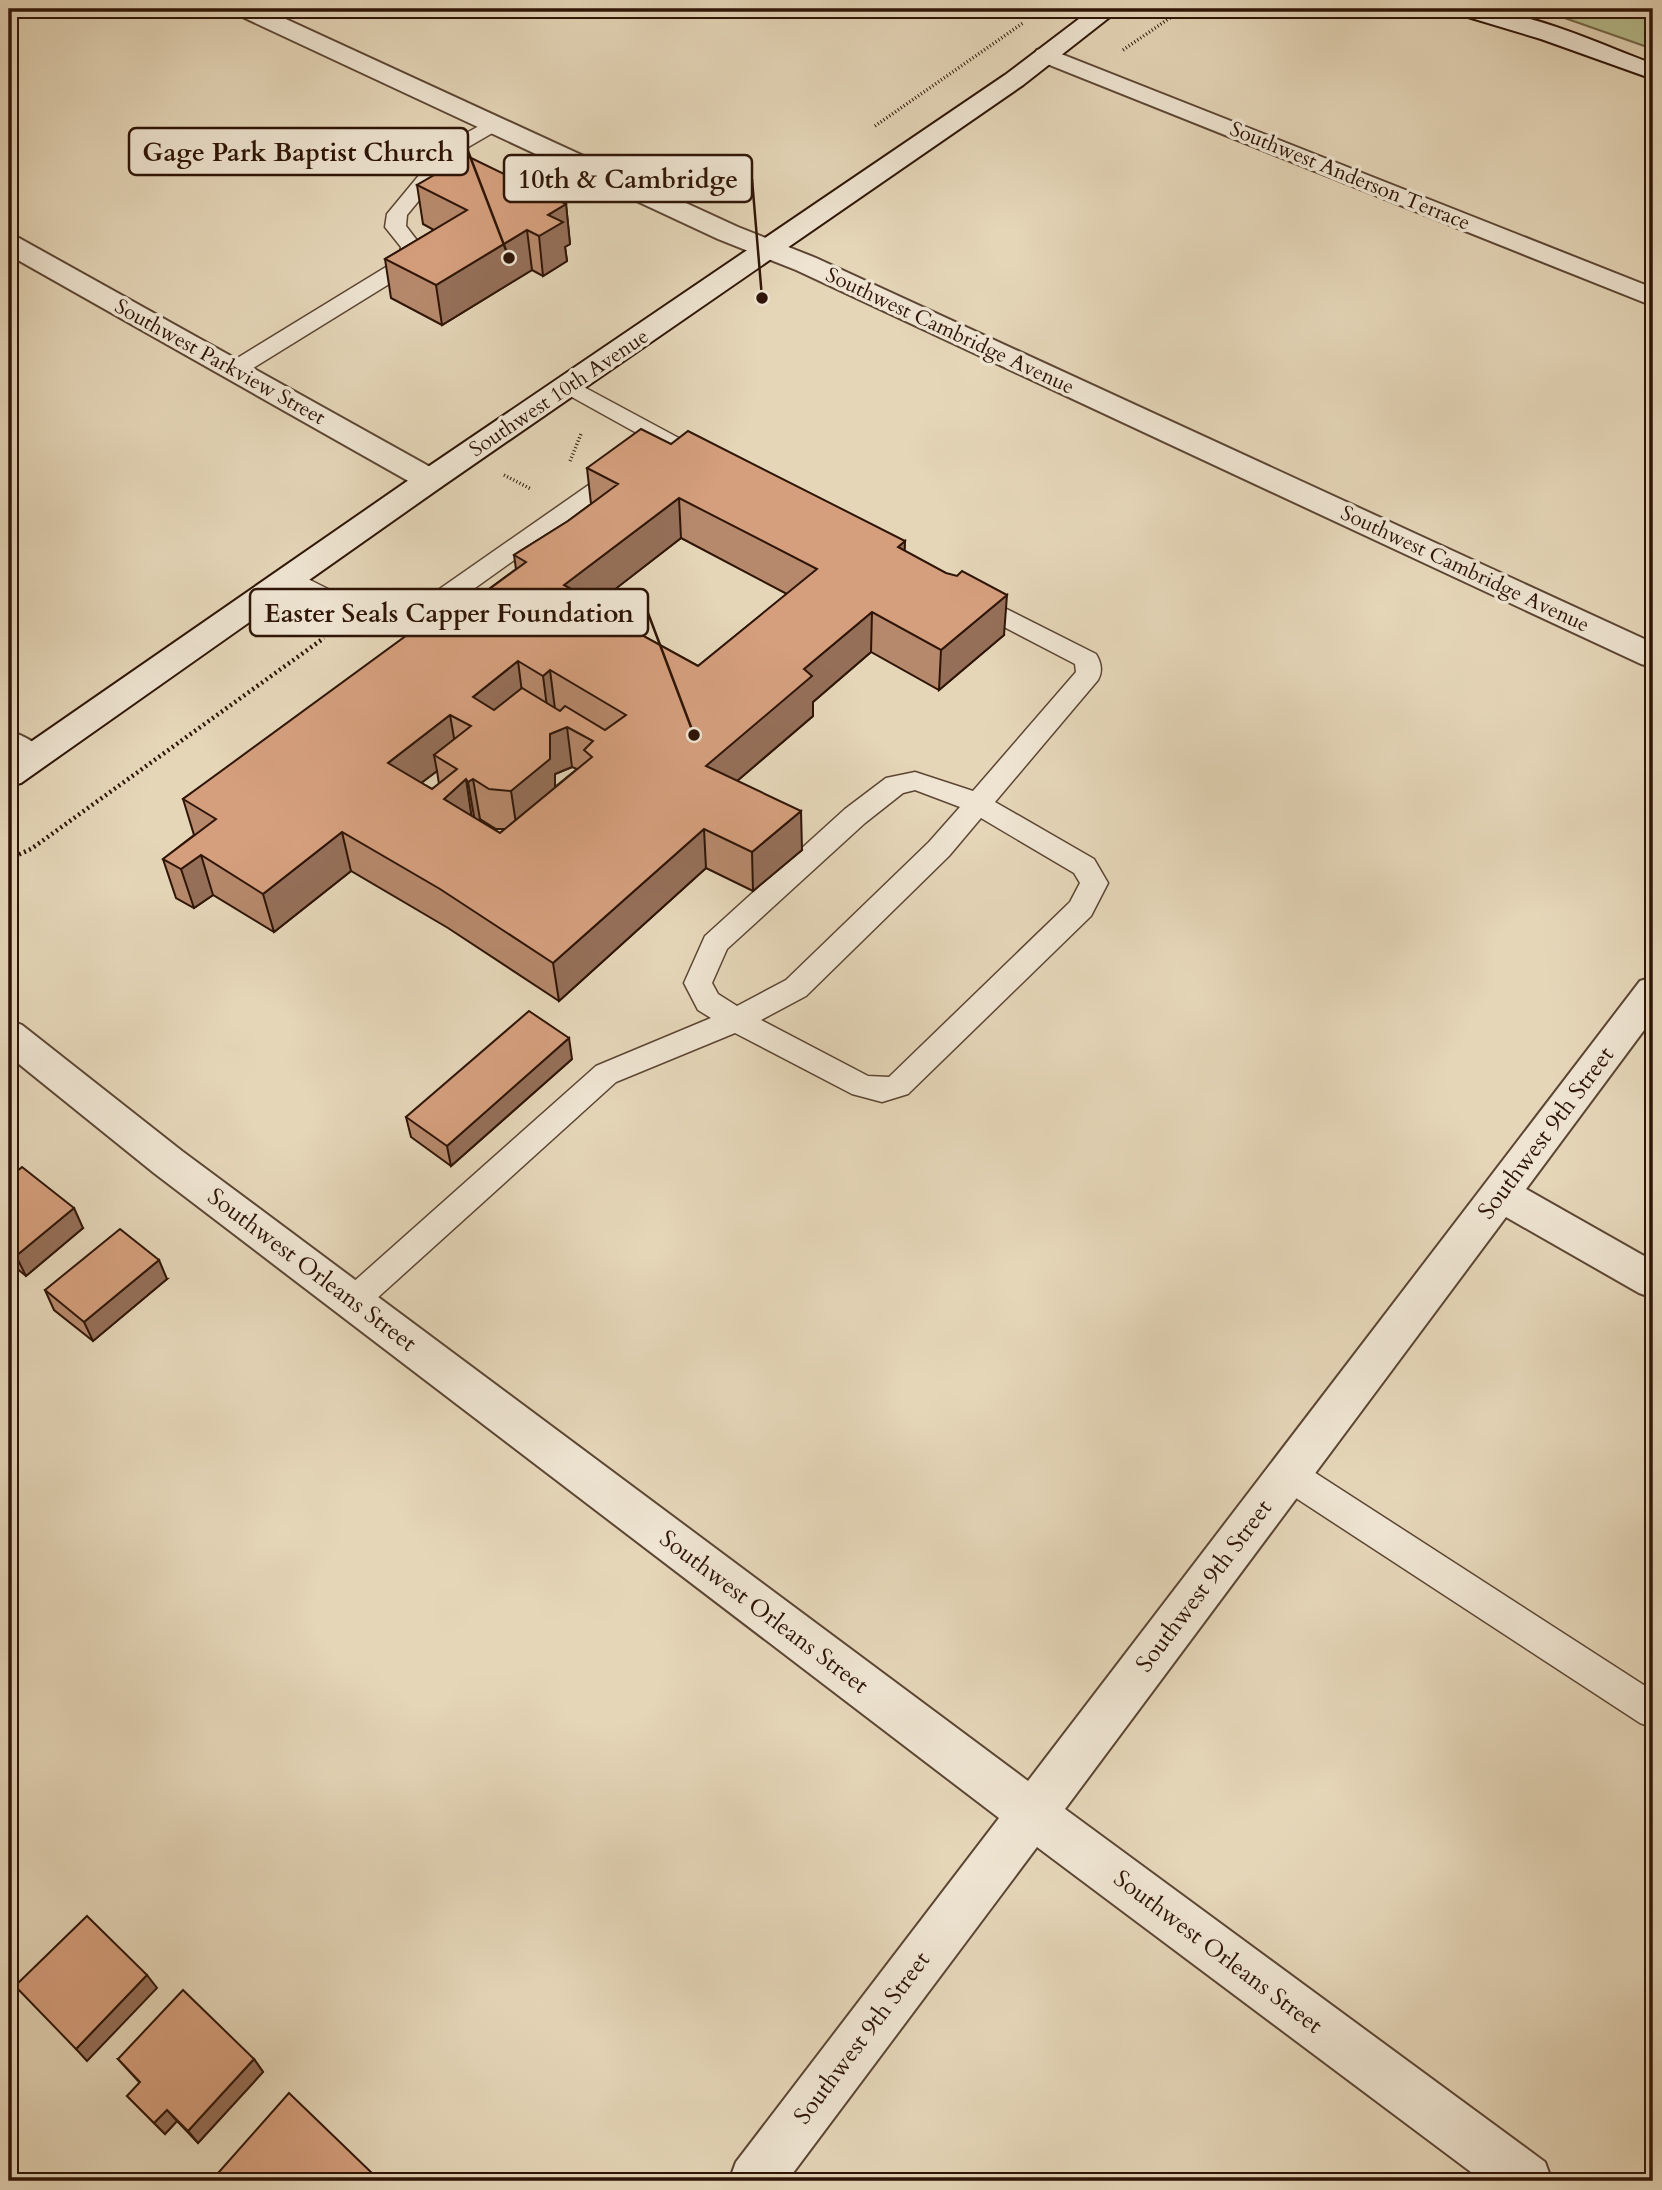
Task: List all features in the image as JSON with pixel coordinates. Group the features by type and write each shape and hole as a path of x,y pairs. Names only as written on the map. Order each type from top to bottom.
{"street":[{"name":"Southwest Cambridge Avenue","path":"246,9 728,233 771,248 1653,656"},
{"name":"Southwest 10th Avenue","path":"16,758 290,578 1014,80 1108,9"},
{"path":"1467,9 1550,34 1653,72"},
{"name":"Southwest Anderson Terrace","path":"1046,55 1653,298"},
{"name":"Southwest Parkview Street","path":"9,244 430,480"},
{"name":"Southwest 9th Street","path":"755,2181 1653,991"},
{"name":"Southwest Orleans Street","path":"9,1035 168,1162 1031,1813 1526,2181"},
{"path":"1500,1194 1653,1281"}],"lane":[{"path":"234,370 407,263 413,252 412,246 395,227 397,214 451,149 494,124"},
{"path":"569,386 730,474"},
{"path":"290,578 357,614 387,625 417,617 667,440"},
{"path":"353,1301 606,1074 736,1020 796,988 939,849 1089,674 1087,660 951,589"},
{"path":"915,781 937,786 976,804 1084,866 1094,883 1081,909 898,1086 882,1090 862,1086 736,1020 708,1002 698,983 715,943 855,816 895,785 915,781"},
{"path":"1288,1474 1653,1711"}],"green space":[{"path":"1539,9 1653,9 1653,49"}],"building":[{"path":"467,156 566,204 548,215 563,222 539,236 527,230 436,285 385,259 467,210 417,185"},
{"path":"641,429 671,444 688,431 905,541 898,547 946,573 957,576 962,571 1007,595 941,650 872,612 804,669 812,676 706,766 801,811 752,852 704,829 553,963 440,889 342,832 263,894 201,855 181,869 163,859 216,819 183,799 444,608 455,614 526,562 514,555 568,521 618,484 587,468","holes":["679,498 817,569 698,666 607,616 613,612 564,585","518,661 543,676 550,670 626,715 605,730 565,706 560,711 522,688 494,710 473,697","450,715 471,726 434,755 457,769 432,789 388,763","567,727 593,741 584,750 592,757 500,833 444,799 466,779 468,782 473,779 489,789 511,791 550,759 550,734"]},
{"path":"529,1011 569,1038 447,1146 406,1117"},
{"path":"22,1167 74,1208 16,1256 9,1250 9,1178"},
{"path":"120,1229 159,1260 84,1322 45,1290"},
{"path":"87,1916 147,1975 76,2049 15,1986"},
{"path":"183,1990 254,2059 188,2131 167,2110 154,2123 127,2096 140,2082 118,2059"},
{"path":"289,2093 375,2176 370,2181 211,2181"}],"place":[{"name":"Gage Park Baptist Church","path":"509,258"},
{"name":"10th & Cambridge","path":"762,298"},
{"name":"Easter Seals Capper Foundation","path":"694,735"}]}
